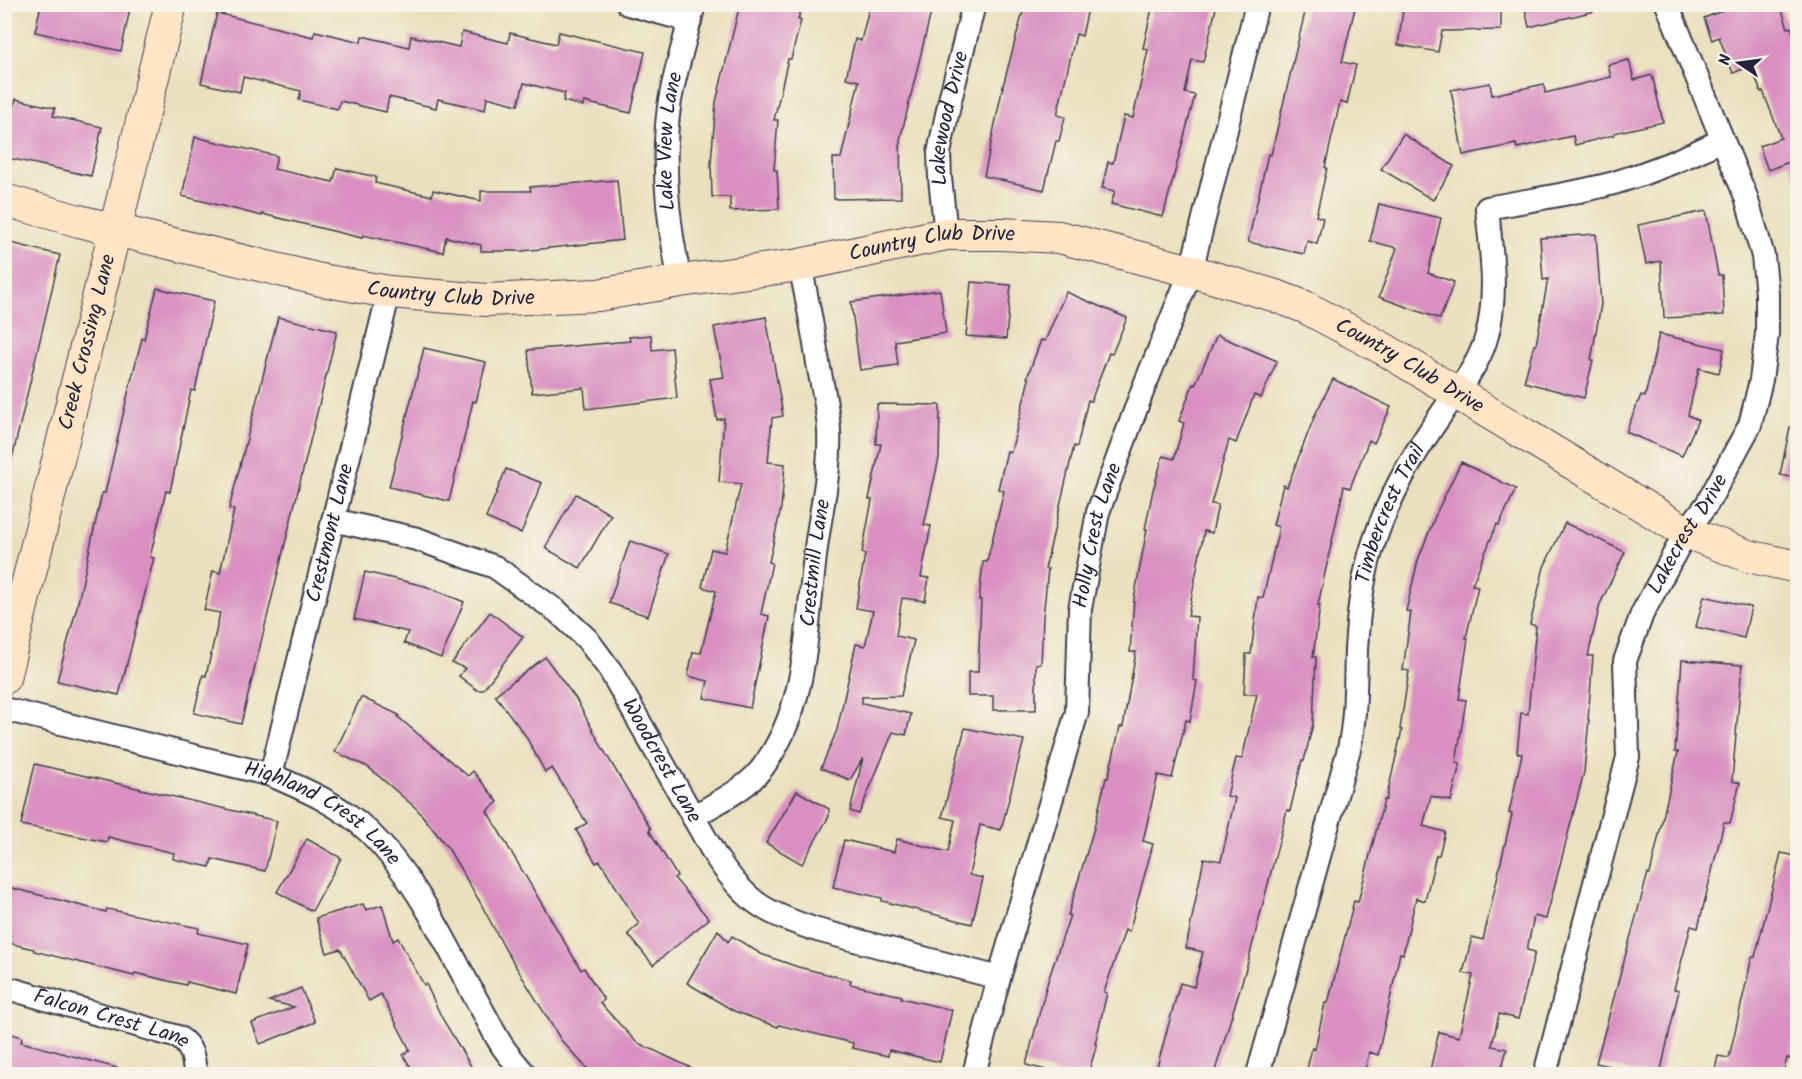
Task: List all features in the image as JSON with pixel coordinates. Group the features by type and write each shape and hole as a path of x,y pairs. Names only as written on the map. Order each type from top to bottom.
{"street":[{"name":"Creek Crossing Lane","path":"4,678 171,4"},
{"path":"628,4 692,13"},
{"name":"Lakewood Drive","path":"946,234 939,153 974,4"},
{"name":"Holly Crest Lane","path":"974,1074 999,978 1077,712 1080,609 1098,512 1142,392 1191,271 1257,4"},
{"name":"Lakecrest Drive","path":"1545,1074 1628,757 1625,662 1642,614 1686,532 1707,504 1750,425 1761,380 1767,334 1767,294 1763,256 1746,197 1667,4"},
{"name":"Lake View Lane","path":"680,281 670,222 665,166 666,135 669,105 692,13"},
{"name":"Timbercrest Trail","path":"1258,1074 1349,749 1355,713 1359,607 1367,563 1381,520 1395,490 1442,413 1472,371 1482,350 1491,317 1493,274 1487,208 1623,180 1700,151 1722,140"},
{"name":"Country Club Drive","path":"4,200 321,280 389,292 486,300 598,295 680,281 801,265 946,234 1059,237 1191,271 1305,307 1384,349 1686,532 1748,556 1797,567"},
{"name":"Crestmill Lane","path":"693,817 747,783 762,768 785,728 801,676 807,646 815,551 830,455 825,398 801,265"},
{"name":"Crestmont Lane","path":"271,775 389,292"},
{"name":"Woodcrest Lane","path":"333,520 417,539 495,567 558,612 587,639 610,670 716,857 732,881 764,909 789,921 817,930 999,978"},
{"name":"Highland Crest Lane","path":"4,709 271,775 328,801 368,831 387,851 414,888 504,1049 525,1074"},
{"name":"Falcon Crest Lane","path":"4,987 177,1037 187,1043 192,1053 195,1074"}],"building":[{"path":"41,4 131,4 121,51 35,32"},
{"path":"740,4 802,4 798,20 801,20 791,59 788,59 774,120 778,120 774,170 777,170 779,209 730,211 730,197 712,197 711,163 716,102"},
{"path":"870,4 933,4 900,140 901,198 834,199 833,158 841,158 859,81 846,78 855,39 861,41"},
{"path":"1025,4 1089,4 1082,36 1076,34 1057,115 1065,117 1059,141 1056,141 1044,190 984,176 1003,86"},
{"path":"1153,4 1217,4 1203,62 1192,60 1185,93 1195,95 1163,217 1111,204 1115,191 1102,188 1108,162 1113,163 1124,116 1133,118 1148,50 1143,48"},
{"path":"1307,4 1338,4 1355,8 1342,62 1356,65 1347,104 1340,102 1325,167 1327,168 1316,216 1323,218 1317,244 1307,241 1304,254 1248,242"},
{"path":"1404,4 1501,4 1501,30 1442,31 1438,52 1398,45"},
{"path":"1524,4 1594,4 1595,11 1529,27"},
{"path":"1720,4 1780,4 1788,28 1791,27 1797,45 1797,179 1789,162 1768,170 1759,146 1781,138 1751,66 1733,73 1719,37 1712,40 1704,18 1722,11"},
{"path":"217,13 313,37 315,31 361,42 362,36 409,47 411,36 459,47 462,32 508,43 510,33 556,44 559,32 645,52 631,113 584,102 583,106 563,101 565,93 524,83 518,105 487,97 485,110 438,99 436,108 389,97 386,112 340,101 338,109 299,100 301,91 243,77 240,92 201,83"},
{"path":"1629,60 1634,80 1652,75 1663,122 1575,145 1573,136 1517,148 1516,144 1463,155 1451,90 1490,83 1492,95 1544,84 1545,93 1611,77 1608,65"},
{"path":"16,99 55,108 53,116 102,127 91,176 4,157 4,148"},
{"path":"1403,134 1454,166 1433,200 1381,169"},
{"path":"195,137 277,156 274,169 333,182 337,168 376,177 375,183 432,196 433,190 481,201 481,191 531,191 530,187 617,180 623,240 522,251 481,251 481,245 446,237 443,252 363,235 362,238 262,214 262,216 182,196"},
{"path":"1379,204 1441,218 1428,273 1454,282 1440,319 1379,297 1397,248 1370,241"},
{"path":"1706,211 1718,275 1722,275 1724,315 1664,318 1661,261 1646,264 1638,225"},
{"path":"1596,234 1601,304 1591,360 1593,360 1584,398 1524,382 1534,345 1536,345 1548,279 1543,280 1540,238"},
{"path":"11,243 60,255 11,463 4,462 4,272"},
{"path":"971,282 1011,285 1006,339 966,336"},
{"path":"157,288 214,301 195,391 191,390 170,492 166,491 150,557 154,558 119,695 57,681 77,607 102,493 105,493 129,389"},
{"path":"940,290 946,333 895,341 898,365 860,370 851,302"},
{"path":"1066,292 1127,318 1112,354 1109,353 1091,401 1088,400 1077,447 1074,446 1045,569 1048,569 1041,664 1036,664 1036,710 993,710 993,696 968,696 968,672 978,672 981,600 979,600 983,562 987,562 1004,491 998,489 1007,451 1011,452 1029,379 1027,378 1041,340 1045,341"},
{"path":"278,317 337,331 241,724 194,713 203,675 206,676 220,613 204,610 213,571 220,573 234,510 229,509"},
{"path":"766,317 783,416 772,418 768,462 785,464 781,508 761,614 769,616 750,708 704,698 708,681 688,676 693,652 701,653 716,591 702,587 711,549 725,552 741,484 719,482 724,418 717,420 710,379 724,377 714,327"},
{"path":"1659,334 1724,349 1719,373 1699,368 1688,415 1698,420 1682,456 1626,432 1641,395 1645,397"},
{"path":"651,335 652,350 672,348 677,398 586,409 584,388 532,393 528,350 630,341 629,337"},
{"path":"1217,335 1277,361 1261,398 1254,395 1236,443 1229,440 1211,504 1218,505 1212,533 1204,531 1188,616 1197,617 1193,680 1197,681 1190,721 1186,720 1172,778 1158,775 1143,841 1153,844 1129,932 1125,930 1104,992 1107,993 1095,1044 1097,1044 1088,1074 1061,1074 1026,1065 1047,984 1070,915 1068,915 1094,828 1106,778 1108,778 1120,727 1123,727 1136,652 1130,652 1134,599 1153,490 1163,456 1174,459 1184,423 1179,421 1193,384 1195,385"},
{"path":"424,348 486,362 476,402 473,401 449,501 389,487"},
{"path":"1333,379 1391,407 1374,443 1369,440 1350,488 1344,486 1318,605 1320,605 1313,657 1316,657 1313,724 1304,761 1302,760 1290,811 1287,810 1248,962 1214,1074 1155,1074 1180,983 1194,987 1203,952 1186,948 1204,858 1221,861 1235,798 1227,796 1236,758 1242,759 1257,694 1244,694 1246,654 1251,654 1258,597 1263,598 1279,527 1273,525 1283,485 1287,487 1315,415"},
{"path":"877,404 940,405 939,458 924,525 931,526 921,577 929,578 925,601 902,598 896,636 914,640 901,696 862,697 862,703 911,714 906,735 893,732 859,814 850,811 863,758 850,780 821,768 837,730 856,644 865,646 873,611 856,608 865,554 862,553 872,500 869,499 881,444 876,444"},
{"path":"1790,427 1797,427 1797,478 1780,475"},
{"path":"1461,462 1516,489 1499,525 1497,524 1472,585 1478,586 1466,638 1468,638 1459,699 1466,700 1456,763 1460,764 1451,801 1431,796 1423,826 1445,832 1439,855 1436,855 1425,901 1416,898 1403,954 1400,953 1378,1055 1369,1052 1364,1074 1329,1074 1307,1069 1312,1048 1315,1049 1325,1003 1328,1003 1354,901 1358,902 1384,800 1386,800 1402,730 1400,729 1409,671 1403,670 1411,612 1406,611 1418,560 1436,514"},
{"path":"506,469 542,483 521,533 486,518"},
{"path":"576,494 611,515 580,568 545,548"},
{"path":"1565,523 1625,552 1600,604 1588,656 1593,656 1584,772 1546,919 1534,916 1527,950 1535,952 1518,1019 1499,1014 1492,1046 1507,1049 1500,1074 1447,1074 1430,1070 1439,1032 1459,1037 1473,975 1463,973 1472,937 1483,940 1512,814 1509,813 1522,754 1517,753 1521,713 1528,714 1536,626 1530,624 1544,567"},
{"path":"630,541 669,554 648,616 609,603"},
{"path":"365,572 425,586 464,602 441,658 404,643 408,632 354,619"},
{"path":"1704,596 1751,607 1744,638 1696,627"},
{"path":"490,612 523,637 483,690 477,690 459,676 465,668 452,663"},
{"path":"545,657 576,699 677,876 674,878 709,919 653,965 628,934 639,924 600,861 596,863 576,830 587,823 552,768 545,772 525,735 495,695"},
{"path":"1682,660 1742,665 1732,781 1740,783 1730,823 1724,822 1698,928 1691,926 1674,989 1679,990 1660,1074 1645,1074 1596,1063 1648,873 1650,874 1678,752 1675,752"},
{"path":"361,697 399,715 398,717 468,776 473,771 498,802 487,811 581,970 584,968 604,1000 600,1003 636,1042 704,1074 592,1074 561,1040 505,949 448,848 417,809 368,767 335,752"},
{"path":"965,728 1024,740 1001,830 980,825 969,875 983,878 972,924 882,901 882,898 833,887 844,840 894,852 897,839 948,852 955,820 942,817"},
{"path":"35,764 277,821 265,871 212,859 210,867 173,859 174,853 108,837 107,842 21,825"},
{"path":"797,791 829,809 829,816 802,864 766,843"},
{"path":"307,839 341,858 312,911 277,892"},
{"path":"1781,853 1797,856 1797,1028 1790,1059 1787,1058 1783,1074 1714,1074 1718,1056 1729,1058 1752,957 1755,957"},
{"path":"4,886 106,912 107,909 199,928 198,933 248,944 236,994 187,982 186,985 135,973 134,976 4,942"},
{"path":"363,904 366,910 382,905 393,941 398,938 472,1068 462,1074 415,1074 403,1055 410,1050 381,994 369,1001 340,949 327,953 316,918"},
{"path":"718,930 728,942 732,936 761,954 798,967 851,980 850,984 952,1010 940,1062 889,1050 888,1056 852,1048 853,1043 779,1025 778,1027 734,1011 687,983"},
{"path":"301,988 315,1022 260,1044 252,1023 294,1007 269,1001"},
{"path":"4,1032 22,1037 21,1042 117,1068 116,1074 4,1074"}]}
